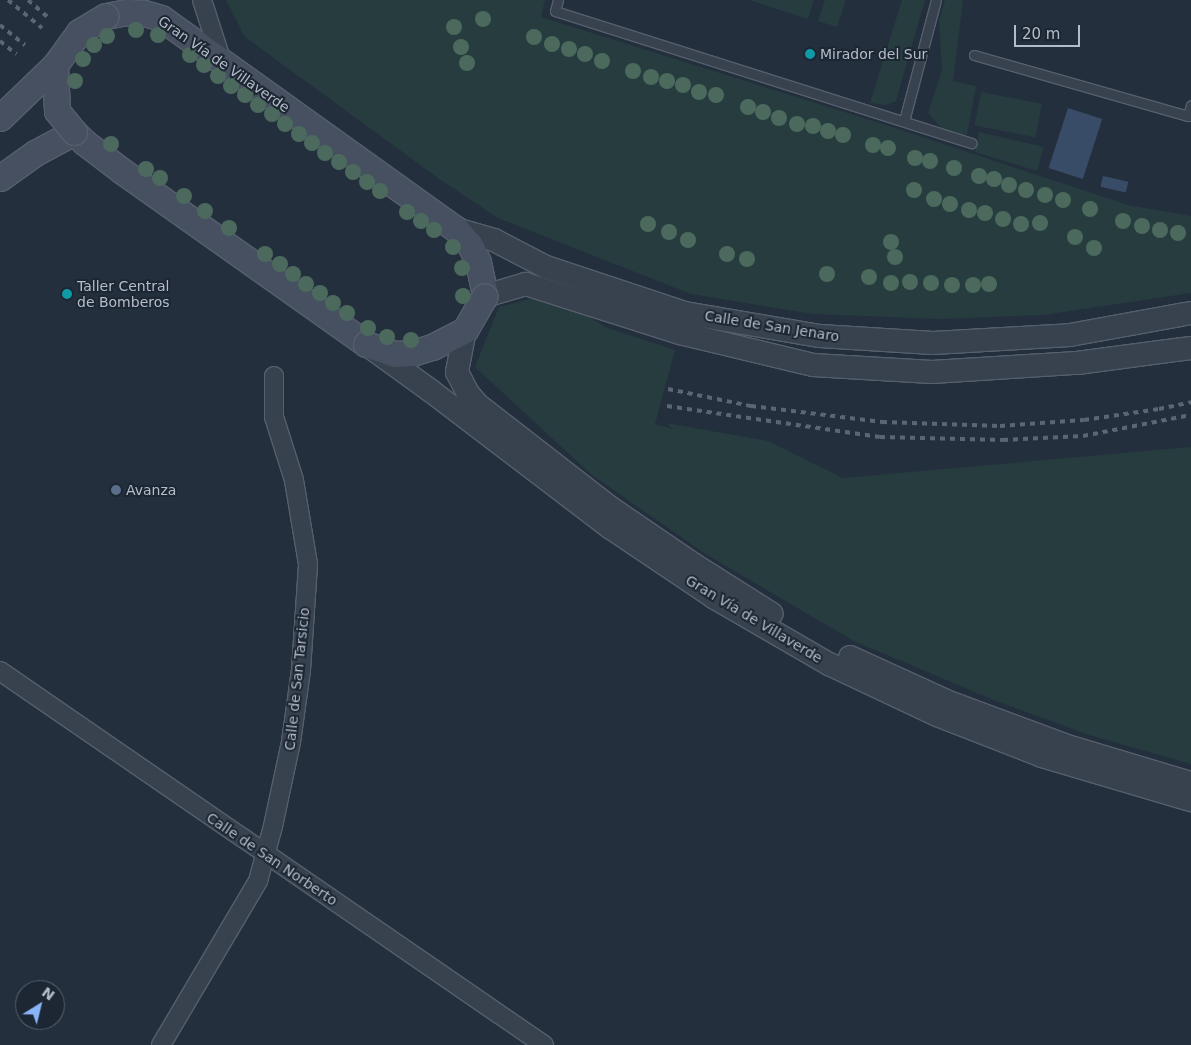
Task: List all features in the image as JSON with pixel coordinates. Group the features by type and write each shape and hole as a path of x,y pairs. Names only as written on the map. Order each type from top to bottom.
{"main road":[{"name":"Gran Vía de Villaverde","path":"126,12 144,13 161,18 221,59 456,229 470,245 478,262 485,296 464,330 432,347 412,353 395,354 366,344 84,142 58,111 55,65 79,32 106,16 126,12"},
{"path":"0,118 55,65"},
{"path":"0,178 35,153 74,132"}],"street":[{"path":"106,16 127,0"},
{"path":"203,4 221,59"},
{"name":"Calle de San Jenaro","path":"456,229 494,240 546,267 683,323 820,336 933,343 1070,335 1191,313"},
{"name":"Calle de San Jenaro","path":"485,296 526,284 683,323 813,365 932,372 1078,364 1191,348"},
{"name":"Gran Vía de Villaverde","path":"464,330 457,372 467,392 478,405 608,506 692,564 764,609 838,651 946,701 1064,745 1191,783"},
{"name":"Gran Vía de Villaverde","path":"366,344 611,528 714,598 829,664 937,715 1042,756 1191,800"},
{"name":"Calle de San Tarsicio","path":"161,1045 258,881 291,742 301,670 308,564 294,480 274,417 274,376"},
{"name":"Calle de San Norberto","path":"0,671 544,1045"}],"lane":[{"path":"558,0 554,10 972,143"},
{"path":"904,121 936,0"},
{"path":"974,55 1188,116 1191,105"}],"green space":[{"path":"226,0 545,0 541,17 883,124 1128,205 1191,216 1191,293 1043,315 940,319 813,314 691,294 498,218 438,178 245,37"},
{"path":"749,0 814,0 808,19"},
{"path":"825,0 846,0 837,27 818,21"},
{"path":"902,0 925,0 896,101 886,105 870,103"},
{"path":"945,0 963,0 953,81 976,86 967,135 942,129 928,113 942,70 939,20"},
{"path":"981,92 1042,104 1035,137 975,125"},
{"path":"979,132 1044,147 1037,171 975,152"},
{"path":"548,290 605,327 675,350 655,424 673,429 666,423 768,441 843,478 1191,447 1191,764 1089,735 996,701 854,641 707,555 592,475 475,367 499,307 534,298"}],"water":[{"path":"1068,108 1102,119 1083,179 1049,168"},
{"path":"1103,176 1128,182 1126,193 1101,187"}],"railway":[{"path":"8,0 42,28"},
{"path":"28,0 49,18"},
{"path":"0,25 25,45"},
{"path":"0,41 16,54"},
{"path":"668,389 751,406 882,422 1000,426 1084,420 1159,409 1191,402"},
{"path":"667,406 880,437 1003,440 1083,436 1191,415"}],"place":[{"name":"Mirador del Sur","path":"810,54"},
{"name":"Taller Central de Bomberos","path":"67,294"},
{"name":"Avanza","path":"116,490"}]}
